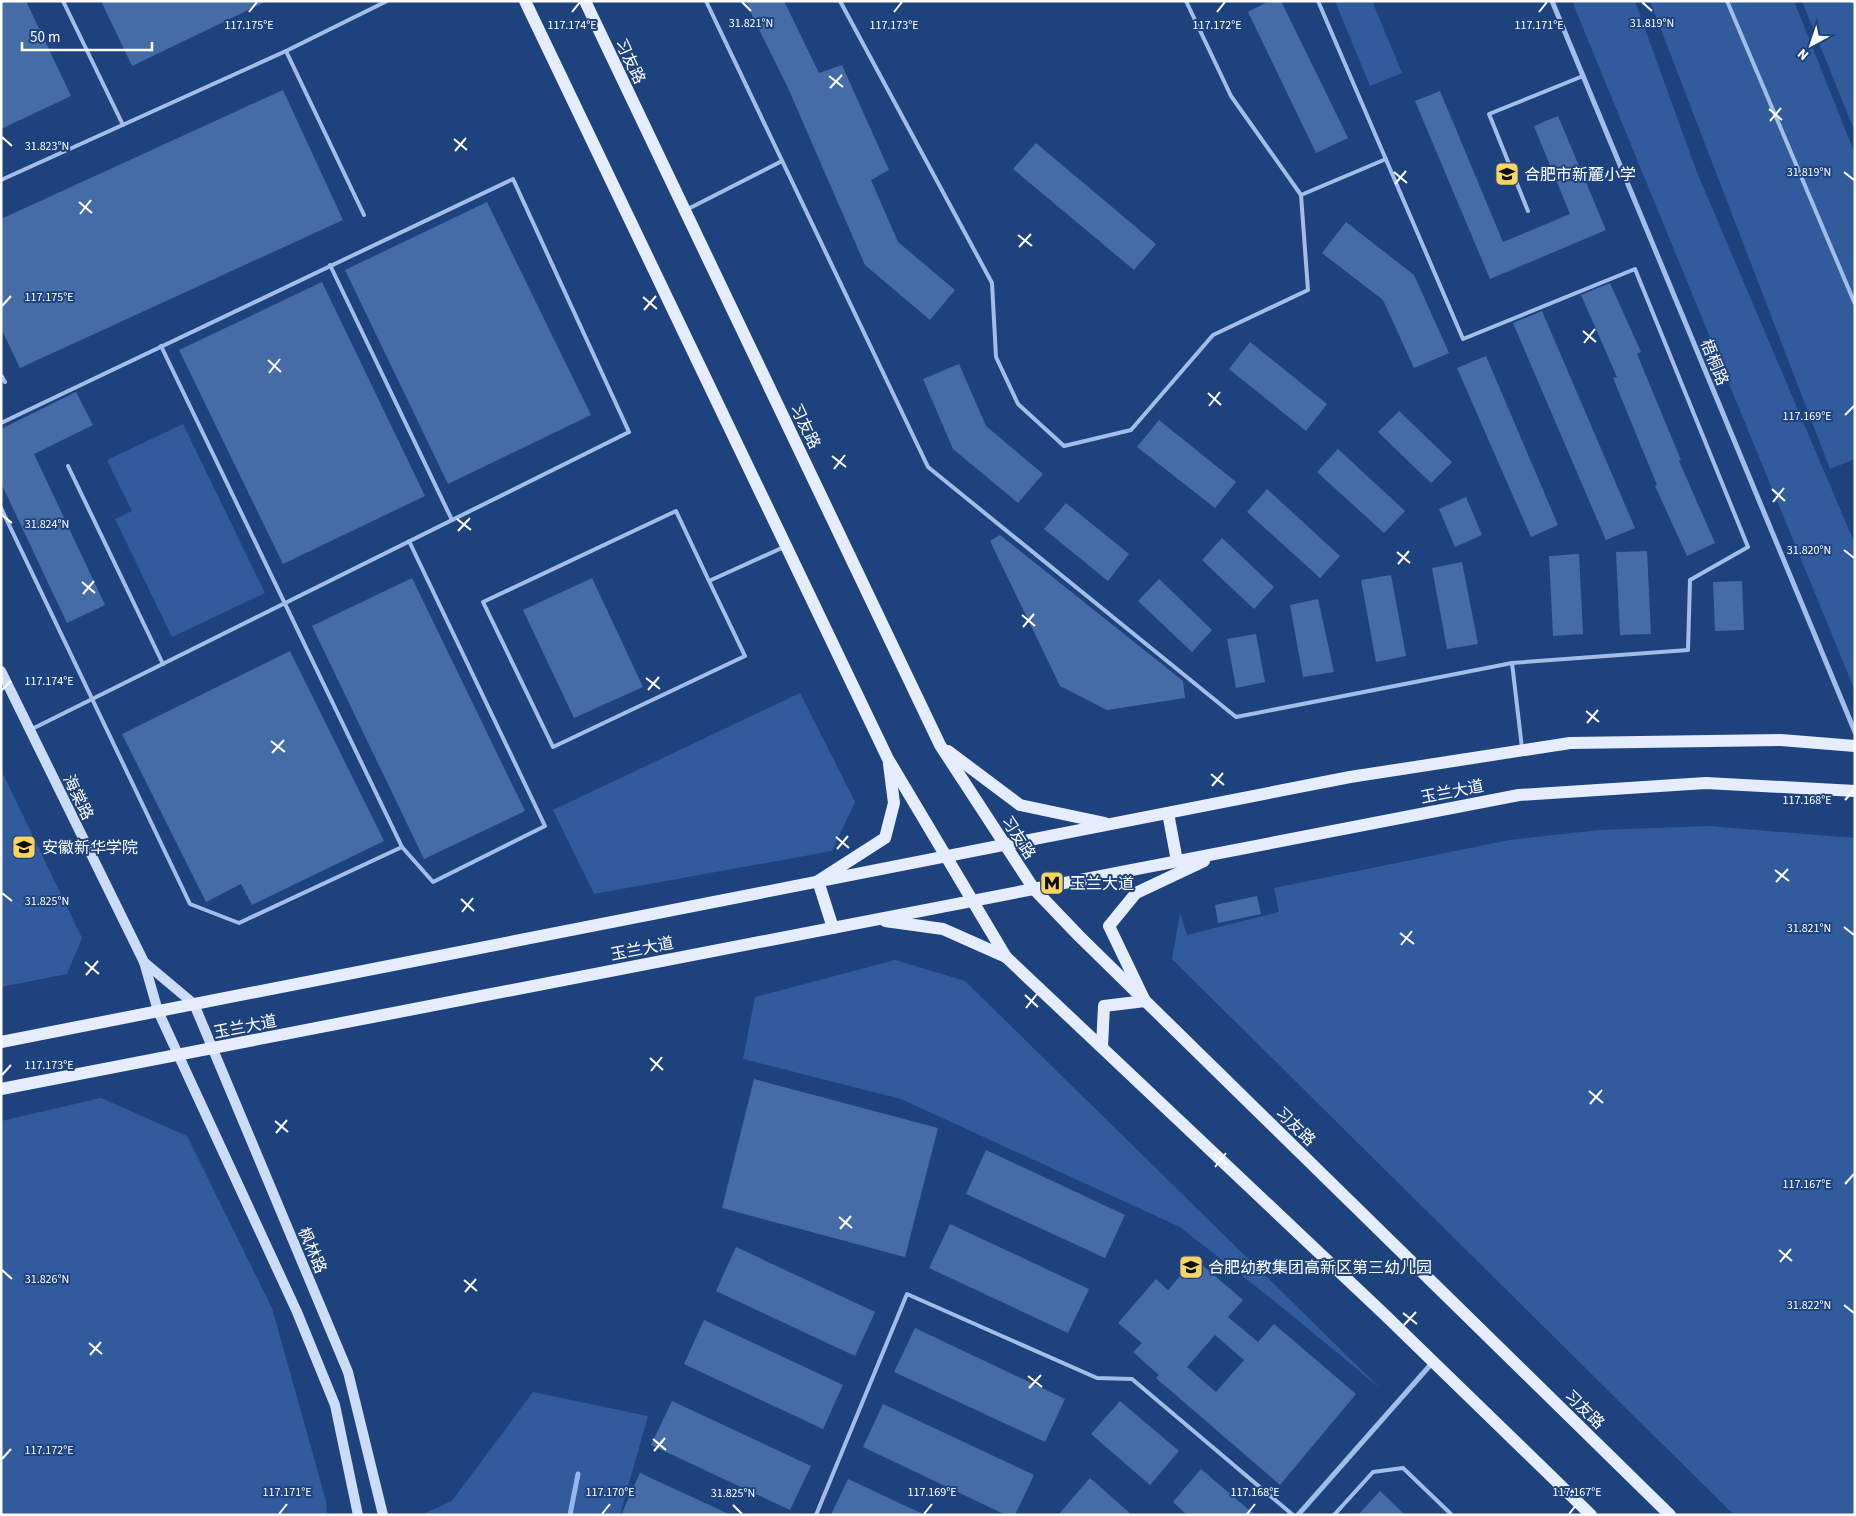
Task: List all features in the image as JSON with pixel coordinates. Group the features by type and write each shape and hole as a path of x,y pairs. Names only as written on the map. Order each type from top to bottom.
{"main road":[{"path":"525,1 888,759 1006,957 1386,1314 1591,1515"},
{"name":"习友路","path":"585,1 940,745 1034,890 1670,1515"},
{"name":"海棠路","path":"1,672 144,962 158,1011"},
{"name":"玉兰大道","path":"1,1042 1350,777 1570,743 1781,740 1855,746"},
{"path":"940,745 1020,805 1110,824"},
{"path":"833,928 818,882 885,838 894,803 888,759"},
{"name":"玉兰大道","path":"1,1089 1519,795 1706,783 1855,791"},
{"path":"1168,813 1177,861"},
{"path":"1102,1047 1104,1006 1146,1001 1109,926 1136,893 1222,852"},
{"path":"875,920 942,929 1006,957"},
{"name":"海棠路","path":"144,962 194,1004"},
{"name":"枫林路","path":"194,1004 348,1372 383,1515"},
{"path":"158,1011 297,1312 335,1405 358,1515"}],"street":[{"name":"梧桐路","path":"1552,1 1855,732"},
{"path":"1298,1515 1433,1362"}],"lane":[{"path":"63,1 123,125"},
{"path":"1,180 286,51 386,1"},
{"path":"706,1 928,467 1236,717 1512,663 1688,650 1690,580 1748,547 1635,269 1463,339 1318,1"},
{"path":"840,1 992,283 996,357 1018,404 1064,446 1131,430 1213,335 1308,290 1301,195 1231,96 1186,1"},
{"path":"1727,1 1855,304"},
{"path":"286,51 364,215"},
{"path":"1528,211 1489,114 1583,76"},
{"path":"1301,195 1386,159"},
{"path":"685,211 782,161"},
{"path":"1,422 513,179 629,432 30,730"},
{"path":"330,265 452,520"},
{"path":"161,346 402,847 433,882 546,826 409,541"},
{"path":"1,375 4,382"},
{"path":"68,466 163,664"},
{"path":"1,508 190,904 239,923 402,847"},
{"path":"676,511 709,581 745,656 553,747 483,602 676,511"},
{"path":"709,581 786,546"},
{"path":"1512,663 1522,750"},
{"path":"816,1515 907,1294 1097,1378 1132,1379 1293,1515"},
{"path":"1334,1515 1372,1472 1404,1468 1452,1515"}],"shaded area":[{"path":"1335,1 1372,1 1402,73 1370,86"},
{"path":"1572,1 1635,1 1696,170 1855,544 1855,601 1853,607 1855,613 1855,687 1853,686"},
{"path":"1650,1 1794,1 1855,154 1855,459 1830,469"},
{"path":"1802,1 1855,1 1855,132"},
{"path":"183,424 265,593 172,637 115,519 132,511 107,460"},
{"path":"800,693 855,802 832,851 594,894 553,810"},
{"name":"安徽新华学院","path":"1,770 82,938 67,974 1,987"},
{"path":"1708,826 1855,838 1855,1515 1734,1515 1172,959 1180,913 1187,935 1279,912 1274,888 1509,840 1599,830"},
{"path":"895,960 965,981 1381,1389 1283,1308 1180,1227 901,1099 743,1059 755,997"},
{"path":"101,1098 187,1136 272,1308 326,1501 327,1515 1,1515 1,1121"},
{"path":"533,1392 648,1416 620,1515 421,1515 452,1501"}],"building":[{"path":"1,1 26,1 71,96 1,129"},
{"path":"101,1 267,1 132,66"},
{"path":"745,1 784,1 819,73 842,65 889,170 871,180 898,242 955,290 930,320 865,265 788,88"},
{"path":"1269,1 1281,1 1348,138 1316,153 1248,12"},
{"path":"283,90 343,220 20,368 1,328 1,219"},
{"path":"1440,91 1503,242 1570,214 1534,126 1558,116 1606,230 1490,279 1415,101"},
{"path":"1036,143 1156,244 1134,270 1013,169"},
{"path":"487,202 591,415 448,484 345,270"},
{"path":"1346,222 1414,275 1449,353 1414,368 1383,300 1322,253"},
{"path":"322,282 425,496 283,564 179,350"},
{"path":"1610,283 1641,352 1637,354 1681,460 1679,461 1715,543 1687,556 1655,486 1657,485 1613,378 1617,377 1581,295"},
{"path":"1542,311 1635,528 1606,540 1513,323"},
{"path":"1250,342 1327,404 1306,431 1229,369"},
{"path":"1486,356 1558,525 1531,537 1457,368"},
{"path":"959,364 986,426 1043,474 1018,503 953,449 923,379"},
{"path":"76,392 93,425 34,454 105,605 67,623 1,483 1,429"},
{"path":"1399,411 1452,462 1431,483 1378,432"},
{"path":"1159,420 1236,482 1215,508 1137,447"},
{"path":"1338,449 1405,511 1384,533 1317,472"},
{"path":"1267,489 1340,556 1320,578 1247,512"},
{"path":"1466,497 1482,535 1455,547 1439,509"},
{"path":"1066,503 1129,554 1108,581 1044,529"},
{"path":"1000,535 1183,681 1185,698 1107,710 1060,686 990,541"},
{"path":"1222,538 1274,587 1254,609 1202,560"},
{"path":"1647,551 1651,634 1620,635 1616,552"},
{"path":"1579,554 1583,634 1553,636 1549,556"},
{"path":"1462,562 1478,644 1447,649 1432,568"},
{"path":"1391,575 1406,656 1376,662 1361,580"},
{"path":"412,578 525,811 424,859 312,626"},
{"path":"592,578 643,687 574,718 523,610"},
{"path":"1159,579 1212,630 1192,652 1138,601"},
{"path":"1742,581 1744,630 1715,631 1713,582"},
{"path":"1318,599 1334,672 1303,677 1290,605"},
{"path":"1256,634 1265,682 1236,688 1227,639"},
{"path":"290,651 384,841 252,905 241,884 206,902 122,734"},
{"path":"1257,896 1261,914 1218,923 1215,905"},
{"path":"754,1079 938,1128 905,1257 722,1208"},
{"path":"986,1150 1125,1215 1105,1258 966,1194"},
{"path":"950,1224 1089,1289 1068,1333 929,1268"},
{"path":"736,1247 875,1312 855,1356 716,1291"},
{"path":"1195,1259 1243,1300 1228,1317 1258,1342 1274,1324 1356,1394 1280,1485 1156,1378 1159,1375 1133,1352 1142,1343 1118,1323 1156,1279 1168,1290","holes":["1215,1335 1244,1360 1216,1392 1187,1367"]},
{"path":"704,1320 843,1385 823,1429 684,1364"},
{"path":"915,1328 1065,1399 1045,1442 894,1372"},
{"path":"672,1401 811,1466 790,1510 651,1445"},
{"path":"1120,1401 1179,1451 1150,1485 1091,1434"},
{"path":"883,1404 1034,1475 1015,1515 1006,1515 863,1447"},
{"path":"1201,1469 1255,1515 1187,1515 1173,1502"},
{"path":"640,1473 731,1515 621,1515"},
{"path":"1090,1478 1132,1515 1058,1515"},
{"path":"848,1479 925,1515 831,1515"},
{"path":"1380,1491 1405,1515 1358,1515"}],"waterway":[{"path":"570,1515 578,1474"}],"place":[{"name":"合肥市新麓小学","path":"1507,174"},
{"name":"安徽新华学院","path":"24,847"},
{"name":"玉兰大道","path":"1052,883"},
{"name":"合肥幼教集团高新区第三幼儿园","path":"1191,1267"}]}
